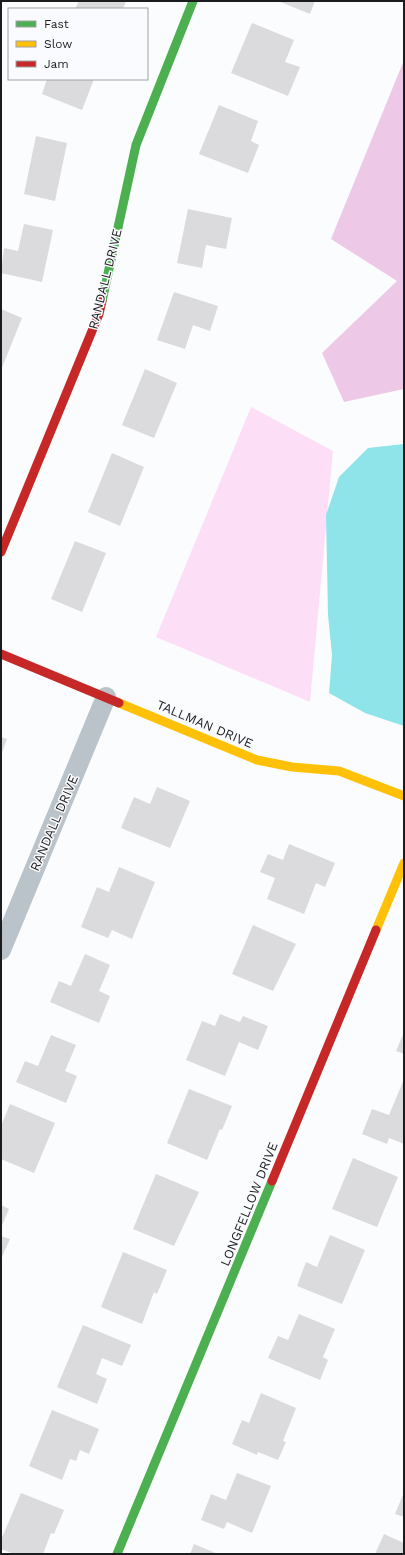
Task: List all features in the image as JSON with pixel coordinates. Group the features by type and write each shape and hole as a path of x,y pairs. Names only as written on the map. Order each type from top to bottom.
{"street":[{"name":"RANDALL DRIVE","path":"1,552 98,314 136,145 193,1"},
{"name":"TALLMAN DRIVE","path":"1,654 257,760 292,767 339,771 404,796"},
{"name":"RANDALL DRIVE","path":"1,950 106,697"},
{"name":"LONGFELLOW DRIVE","path":"117,1554 404,863"}],"shaded area":[{"path":"404,60 404,389 344,402 322,353 397,281 331,239"},
{"path":"251,407 333,451 310,702 156,637"}],"water":[{"path":"404,444 404,726 365,713 329,693 332,655 328,615 326,515 339,477 368,448"}],"building":[{"path":"79,1 126,1 123,8 76,8"},
{"path":"278,1 315,1 310,14"},
{"path":"252,23 294,40 285,62 300,67 288,96 231,73"},
{"path":"47,80 94,80 82,110 42,94"},
{"path":"219,105 258,121 251,141 259,145 248,173 199,154"},
{"path":"36,136 67,143 55,201 24,194"},
{"path":"188,209 232,218 226,249 206,245 202,268 177,263"},
{"path":"24,224 53,230 42,282 1,273 4,248 18,251"},
{"path":"174,292 218,306 210,331 193,325 185,349 157,340"},
{"path":"1,309 22,318 1,370"},
{"path":"145,369 177,383 154,438 122,425"},
{"path":"112,453 144,467 120,526 88,512"},
{"path":"75,541 106,553 82,612 51,599"},
{"path":"1,737 7,739 1,755"},
{"path":"157,787 190,801 170,848 121,828 134,797 150,804"},
{"path":"289,844 335,863 325,887 316,883 304,914 267,899 275,878 260,872 268,854 283,860"},
{"path":"119,867 155,882 132,939 112,930 108,938 81,927 97,887 109,892"},
{"path":"253,925 296,944 273,991 232,974"},
{"path":"85,954 110,965 99,991 110,996 99,1023 50,1002 59,981 71,986"},
{"path":"220,1014 240,1022 243,1016 268,1026 258,1050 239,1042 225,1076 186,1060 202,1021 215,1026"},
{"path":"404,1032 404,1054 396,1051"},
{"path":"51,1035 76,1045 65,1071 77,1076 66,1103 16,1082 25,1061 38,1066"},
{"path":"404,1079 404,1144 389,1138 387,1144 362,1134 372,1109 389,1115"},
{"path":"189,1089 232,1106 222,1130 220,1129 207,1160 167,1143"},
{"path":"10,1104 55,1123 34,1173 1,1159 1,1126"},
{"path":"353,1158 398,1177 377,1227 332,1209"},
{"path":"156,1174 199,1192 174,1246 133,1229"},
{"path":"1,1205 9,1209 1,1228"},
{"path":"330,1235 365,1250 342,1304 297,1286 306,1262 317,1267"},
{"path":"1,1236 10,1239 1,1259"},
{"path":"123,1252 167,1270 157,1294 154,1292 142,1324 101,1307"},
{"path":"299,1314 335,1329 323,1357 328,1360 320,1380 268,1358 278,1336 288,1340"},
{"path":"83,1325 131,1345 122,1366 102,1358 96,1374 107,1379 97,1404 57,1387"},
{"path":"261,1393 296,1408 283,1441 286,1442 278,1460 258,1452 257,1455 232,1444 242,1420 249,1423"},
{"path":"52,1410 99,1429 89,1454 80,1450 76,1461 70,1459 62,1480 29,1466"},
{"path":"237,1473 271,1486 252,1533 227,1522 224,1529 201,1520 211,1494 226,1500"},
{"path":"404,1492 404,1517 395,1514"},
{"path":"21,1493 64,1510 54,1534 51,1533 43,1554 14,1554 1,1549 1,1540"},
{"path":"384,1534 404,1543 404,1554 375,1554"},
{"path":"194,1544 218,1554 190,1554"}],"traffic: fast":[{"path":"102,301 136,145 193,1"},
{"path":"117,1554 272,1181"}],"traffic: slow":[{"path":"119,703 257,760 292,767 339,771 404,796"},
{"path":"376,930 404,863"}],"traffic: jam":[{"path":"1,552 99,314 102,301"},
{"path":"1,654 119,703"},
{"path":"272,1181 376,930"}]}
